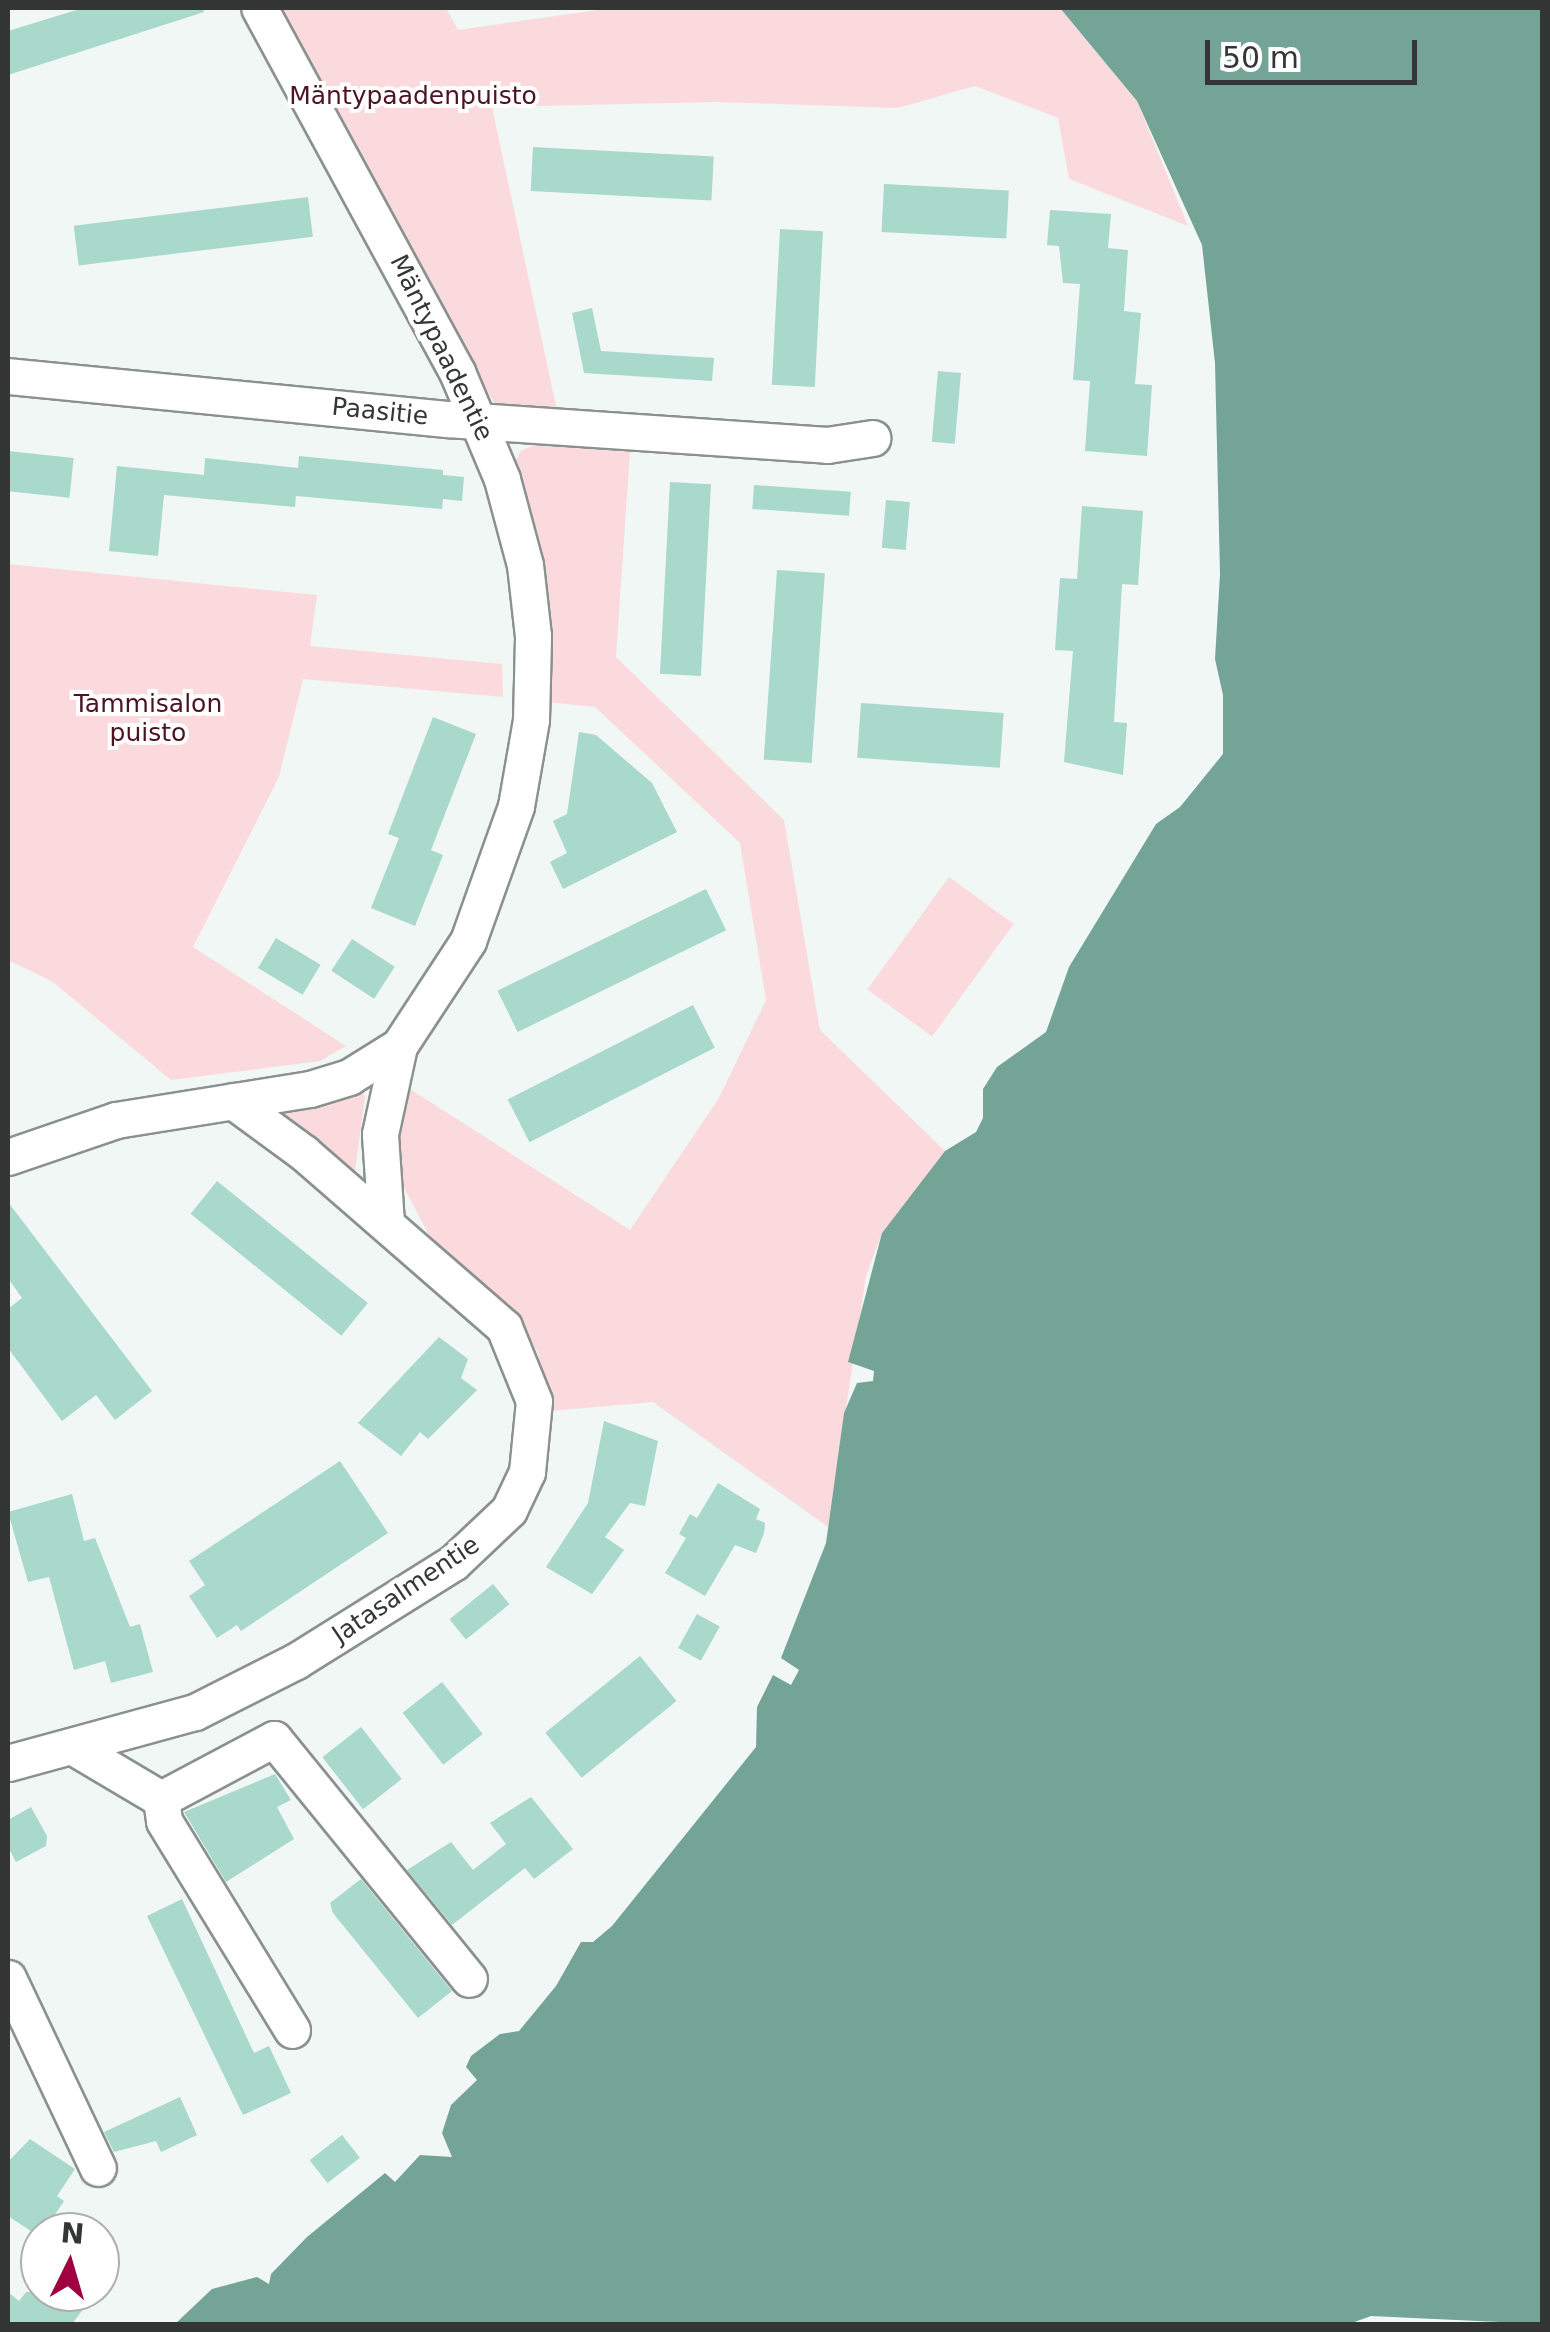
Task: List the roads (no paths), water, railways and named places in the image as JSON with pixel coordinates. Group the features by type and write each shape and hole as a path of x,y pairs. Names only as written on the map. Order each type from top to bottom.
{"street":[{"name":"Mäntypaadentie","path":"259,8 480,421 525,566 534,680 526,758 507,839 468,940 399,1046 380,1134 386,1223"},
{"name":"Paasitie","path":"8,376 480,421 827,445 872,438"},
{"name":"Mäntypaadentie","path":"8,1157 116,1120 349,1077 399,1046"},
{"name":"Jatasalmentie","path":"8,1763 75,1748 194,1712 296,1661 453,1564 486,1537 519,1494 534,1401 516,1348 486,1306 233,1101"},
{"path":"162,1799 274,1740 469,1979"},
{"path":"75,1748 162,1799"},
{"path":"162,1799 164,1821 292,2030"},
{"path":"8,1978 98,2168"}],"park label":[{"name":"Mäntypaadenpuisto","path":"413,96"},
{"name":"Tammisalon puisto","path":"148,720"}]}
